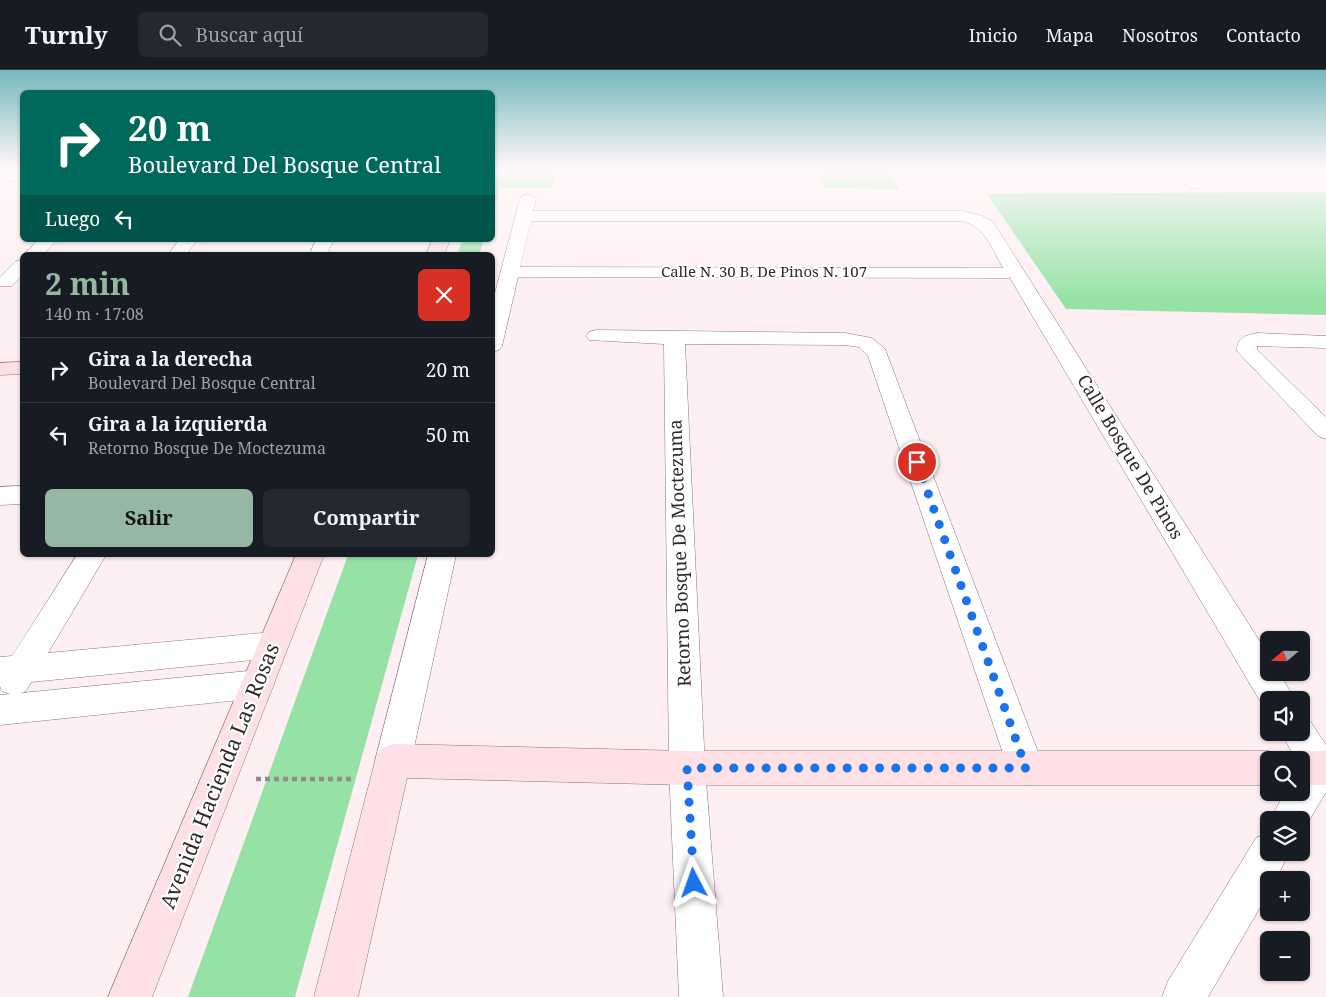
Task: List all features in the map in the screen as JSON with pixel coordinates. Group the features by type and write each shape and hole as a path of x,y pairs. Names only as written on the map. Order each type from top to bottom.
{"street":[{"name":"Calle Bosque De Pinos","path":"510,272 525,213"},
{"name":"Calle Bosque De Pinos","path":"813,213 962,216 976,219 987,226 1272,691"},
{"path":"35,252 46,242"},
{"path":"5,282 20,267"},
{"name":"Calle N. 30 B. De Pinos N. 107","path":"510,272 1017,273"},
{"path":"495,334 510,272"},
{"path":"596,336 845,339 865,342 878,353 1026,768"},
{"name":"Retorno Bosque De Moctezuma","path":"674,338 687,768 701,997"},
{"path":"1326,342 1257,339 1247,343 1247,351 1326,431"},
{"path":"0,369 20,368"},
{"path":"0,496 20,495"},
{"path":"91,557 11,670 0,708 258,684"},
{"name":"Avenida Hacienda Las Rosas","path":"130,997 309,557"},
{"path":"336,997 442,557"},
{"path":"11,670 273,645"},
{"path":"1294,811 1316,768 1302,741"},
{"path":"391,770 1260,768"},
{"path":"1184,997 1265,861"}],"path":[{"path":"218,780 391,770"}],"green space":[{"path":"1000,213 1326,213 1326,315 1066,309"},
{"path":"461,242 483,242 480,252 458,252"},
{"path":"347,557 417,557 295,997 188,997"}],"route":[{"path":"694,883 687,768 1026,768 917,462"}]}
